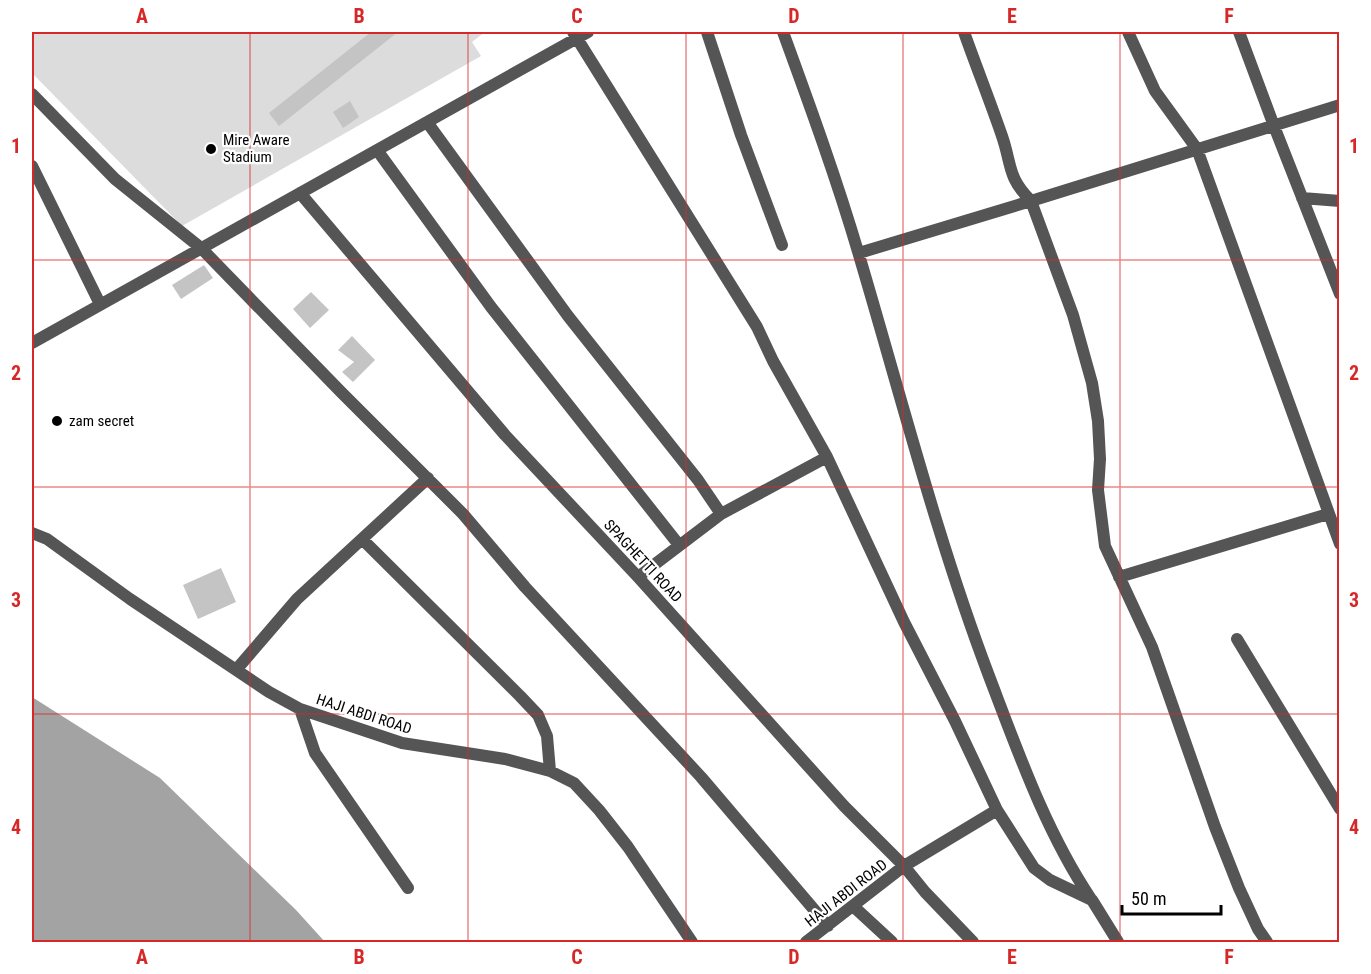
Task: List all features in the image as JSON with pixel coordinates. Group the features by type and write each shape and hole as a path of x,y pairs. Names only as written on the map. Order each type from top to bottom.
{"street":[{"path":"32,343 427,122 575,35 588,32"},
{"path":"707,32 741,135 782,245"},
{"path":"783,32 859,253 909,430 962,602 1036,796 1070,867 1118,942"},
{"path":"964,32 1002,138 1011,173 1019,189 1031,201 1073,315 1092,384 1098,421 1100,459 1098,490 1105,546 1152,647 1227,857 1258,929 1267,942"},
{"path":"1128,32 1155,91 1197,148 1239,259 1340,544"},
{"path":"1239,32 1340,294"},
{"path":"575,35 757,327 773,361 827,457 904,622 956,721 997,810 1038,872 1055,883 1092,900"},
{"path":"32,94 115,179 201,248 463,514 525,587 701,777 828,926"},
{"path":"859,253 1340,105"},
{"path":"427,122 561,306 698,480 721,514"},
{"path":"377,150 491,307 679,545"},
{"path":"32,166 100,304"},
{"name":"SPAGHETTI ROAD","path":"300,193 505,435 638,577 844,806 904,866 973,942"},
{"path":"1302,198 1340,201"},
{"path":"638,577 721,514 827,457"},
{"path":"236,670 297,599 428,478"},
{"path":"1119,578 1328,514"},
{"name":"HAJI ABDI ROAD","path":"32,533 47,539 130,599 269,692 300,709 402,743 505,759 550,771 574,783 628,848 692,942"},
{"path":"362,539 538,716 548,736 550,771"},
{"path":"1237,639 1340,810"},
{"path":"300,709 315,753 408,888"},
{"name":"HAJI ABDI ROAD","path":"806,942 904,866 997,810"},
{"path":"853,906 892,942"}],"shaded area":[{"name":"Mire Aware Stadium","path":"32,32 485,32 472,42 481,56 182,226 32,73"},
{"path":"32,697 160,778 296,910 325,942 32,942"}],"building":[{"path":"371,32 398,32 279,126 269,113"},
{"path":"350,101 359,117 343,128 333,112"},
{"path":"204,265 213,278 181,299 172,285"},
{"path":"311,292 329,310 310,328 293,309"},
{"path":"352,336 375,360 353,382 342,372 354,362 338,350"},
{"path":"221,568 236,602 198,619 183,585"}],"place":[{"name":"Mire Aware Stadium","path":"211,149"},
{"name":"zam secret","path":"57,421"}]}
